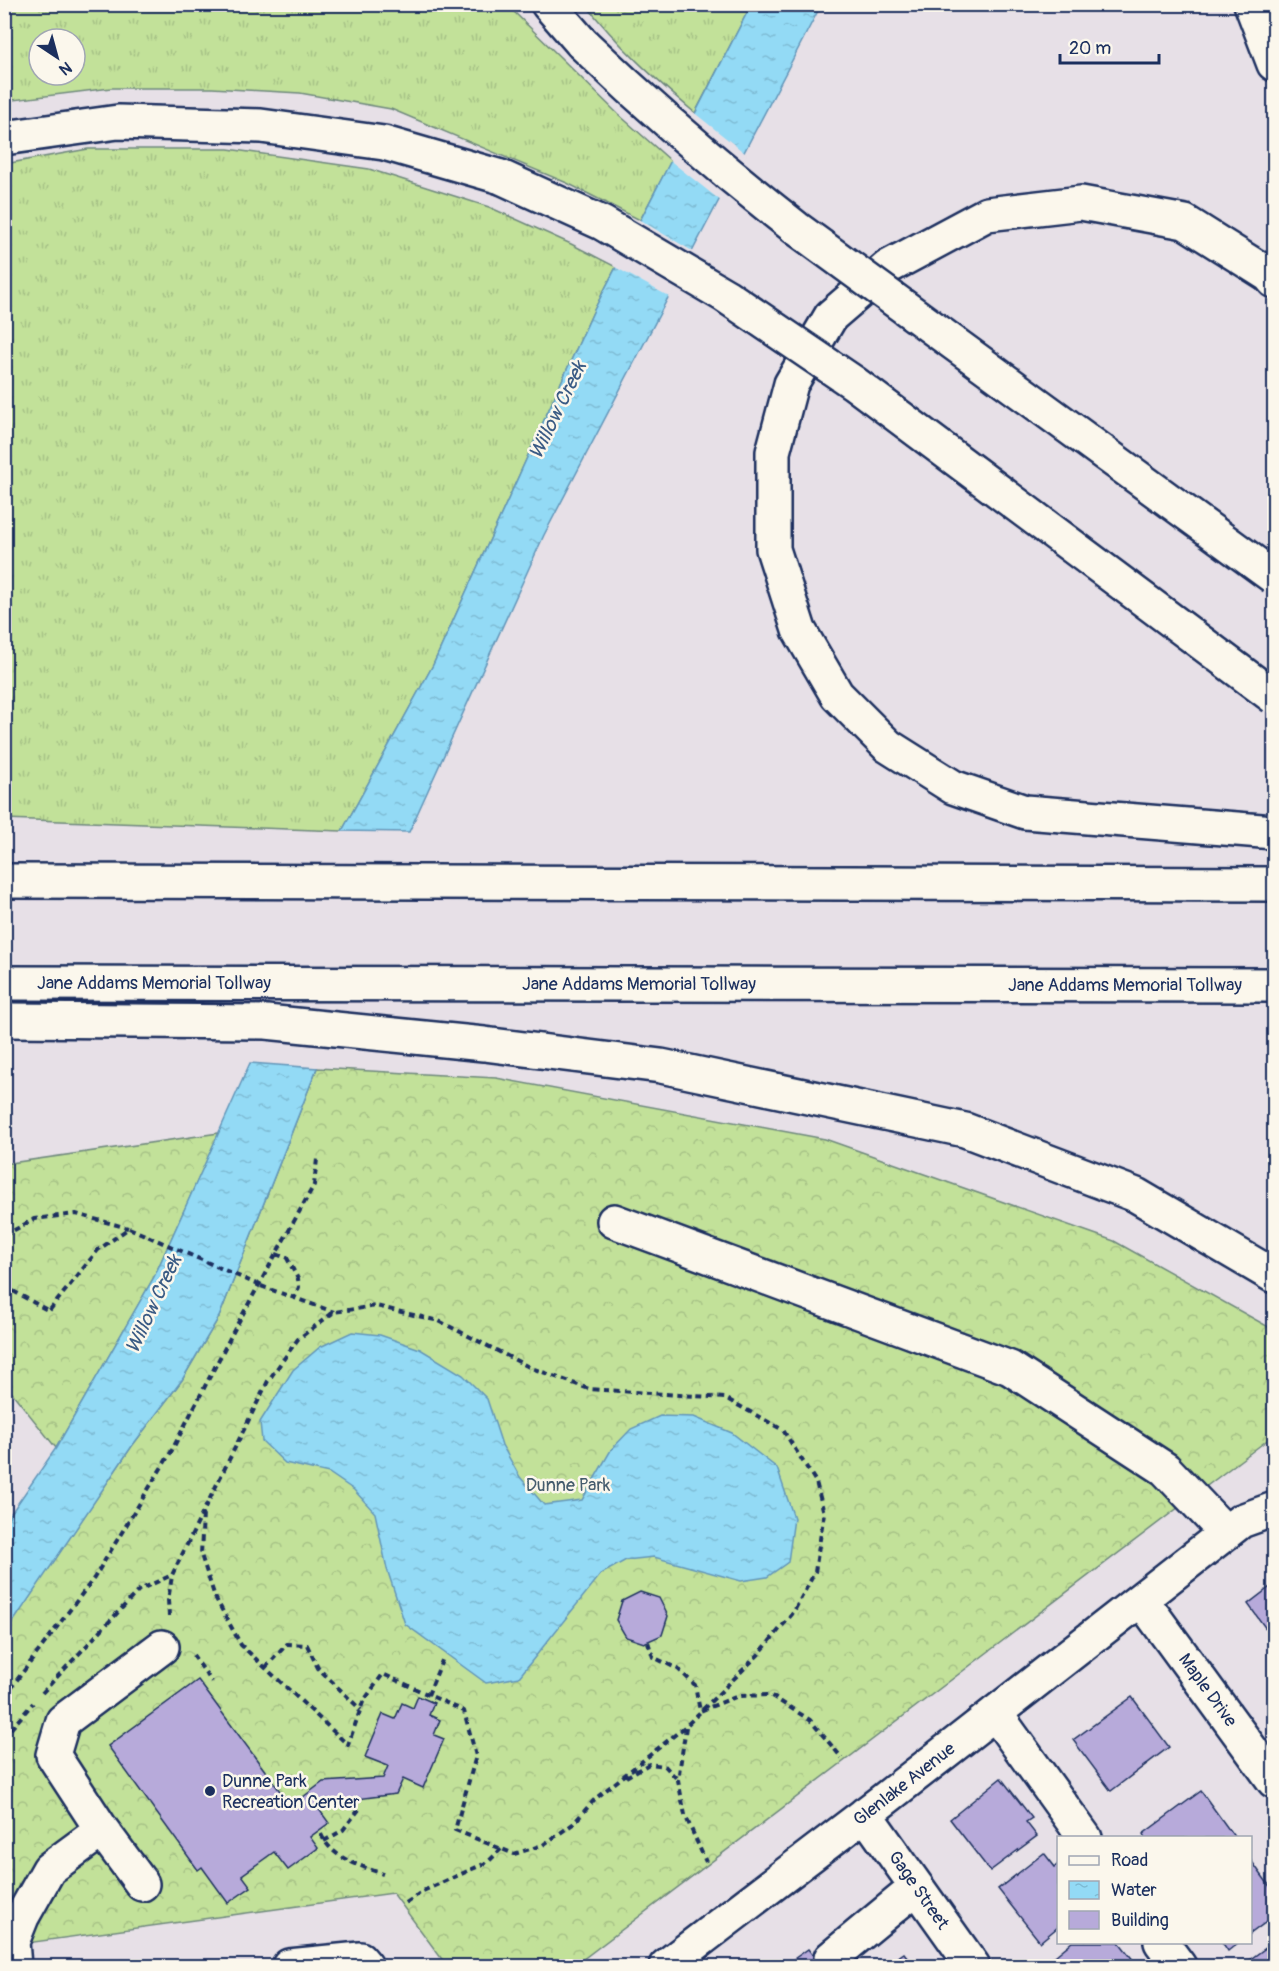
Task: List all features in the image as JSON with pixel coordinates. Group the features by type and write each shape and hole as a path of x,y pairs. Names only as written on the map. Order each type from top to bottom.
{"main road":[{"path":"548,4 582,44 652,110 788,222 1275,577"},
{"path":"1251,4 1275,64"},
{"path":"4,138 118,122 261,126 384,143 501,177 602,223 726,296 854,383 1275,697"},
{"path":"1275,281 1185,222 1081,203 987,214 888,267 831,316 791,384 773,452 773,549 799,630 837,694 888,746 953,787 1025,812 1275,832"},
{"path":"6,881 1275,884"},
{"name":"Jane Addams Memorial Tollway","path":"4,983 1275,985"},
{"path":"4,1020 266,1022 484,1044 661,1066 965,1130 1136,1195 1275,1276"},
{"path":"614,1221 1010,1368 1165,1469 1226,1533"},
{"name":"Glenlake Avenue","path":"666,1966 1241,1521 1275,1509"},
{"name":"Maple Drive","path":"1141,1599 1275,1781"},
{"path":"142,1884 102,1830 53,1755 63,1721 162,1647"},
{"path":"995,1713 1085,1836"},
{"name":"Gage Street","path":"865,1814 973,1966"},
{"path":"14,1966 12,1942 22,1917 49,1869 102,1830"},
{"path":"831,1958 917,1887"},
{"path":"1162,1944 1179,1966"},
{"path":"305,1966 363,1963"}],"path":[{"path":"4,1697 94,1578 171,1452 314,1185 317,1159"},
{"path":"4,1233 9,1233 34,1219 76,1214 129,1228 261,1286 334,1312"},
{"path":"4,1286 49,1311 99,1251 129,1228"},
{"path":"276,1254 287,1258 298,1279 299,1287 295,1297"},
{"path":"4,1737 53,1679 139,1590 172,1575 268,1381 298,1339 334,1312 376,1306 439,1321 529,1367 589,1389 725,1398 783,1430 816,1482 824,1513 815,1572 793,1613 759,1654 686,1726 595,1799 573,1824 543,1845 514,1854 455,1830 476,1756 464,1711 383,1674 363,1702 348,1745 242,1645 215,1597 201,1555 203,1514"},
{"path":"648,1642 653,1657 678,1669 695,1685 700,1711"},
{"path":"265,1668 287,1644 307,1645 318,1668 361,1710"},
{"path":"428,1695 443,1658"},
{"path":"700,1711 738,1696 770,1695 810,1720 842,1758"},
{"path":"686,1726 678,1780 685,1815 706,1862"},
{"path":"615,1784 649,1764 665,1766 678,1780"},
{"path":"324,1841 343,1830 361,1807"},
{"path":"321,1834 327,1846 341,1857 383,1874"},
{"path":"406,1903 423,1891 488,1862 501,1849"}],"green space":[{"path":"4,5 507,5 618,114 671,161 640,220 567,183 391,109 300,93 212,88 111,88 5,101"},
{"path":"586,5 751,5 695,113 637,62"},
{"path":"88,149 228,149 369,169 489,207 616,267 593,312 433,665 342,831 5,819 5,164"},
{"name":"Dunne Park","path":"317,1068 496,1078 825,1139 1114,1241 1274,1330 1274,1435 574,1966 447,1966 393,1893 5,1946 4,1634 132,1446 182,1380 219,1317"},
{"path":"219,1133 154,1277 56,1448 5,1384 4,1164"}],"water":[{"name":"Willow Creek","path":"751,5 821,5 544,535 409,832 342,831 433,665 593,312"},
{"name":"Willow Creek","path":"250,1063 317,1068 219,1317 182,1380 132,1446 5,1634 5,1522 56,1448 154,1277"},
{"path":"352,1332 380,1335 420,1349 463,1375 487,1399 502,1445 520,1477 544,1505 582,1500 611,1450 631,1429 660,1416 694,1417 732,1433 777,1468 794,1518 788,1562 767,1577 741,1581 654,1557 626,1560 601,1574 519,1677 486,1683 405,1624 387,1569 375,1513 354,1490 329,1473 285,1463 262,1441 260,1422 293,1370 320,1347"}],"pier":[{"path":"692,111 746,154 721,201 668,159"},
{"path":"638,219 694,252 670,297 613,266"}],"building":[{"path":"1274,1584 1274,1640 1248,1604"},
{"path":"640,1592 659,1598 668,1616 662,1635 644,1643 626,1637 616,1620 622,1601"},
{"name":"Dunne Park Recreation Center","path":"198,1680 291,1806 323,1782 383,1778 388,1766 365,1757 383,1714 395,1719 402,1703 413,1708 418,1696 434,1703 429,1715 440,1720 434,1735 444,1739 423,1788 403,1779 396,1794 325,1803 318,1808 329,1823 310,1837 318,1848 288,1870 274,1852 242,1875 251,1887 228,1903 202,1867 198,1870 108,1746"},
{"path":"1132,1697 1169,1747 1111,1791 1073,1740"},
{"path":"1001,1778 1032,1818 1026,1822 1037,1836 990,1871 950,1819"},
{"path":"1201,1791 1234,1836 1144,1836 1143,1834"},
{"path":"1044,1853 1055,1867 1057,1865 1057,1928 1040,1942 998,1889"},
{"path":"1252,1862 1274,1892 1274,1916 1252,1932"},
{"path":"1274,1942 1274,1966 1241,1966"},
{"path":"1070,1944 1121,1944 1138,1966 1055,1966 1050,1960"},
{"path":"1223,1944 1237,1944 1228,1951"},
{"path":"808,1949 821,1966 784,1966"},
{"path":"904,1953 914,1966 885,1966"}],"place":[{"name":"Dunne Park Recreation Center","path":"210,1791"}]}
